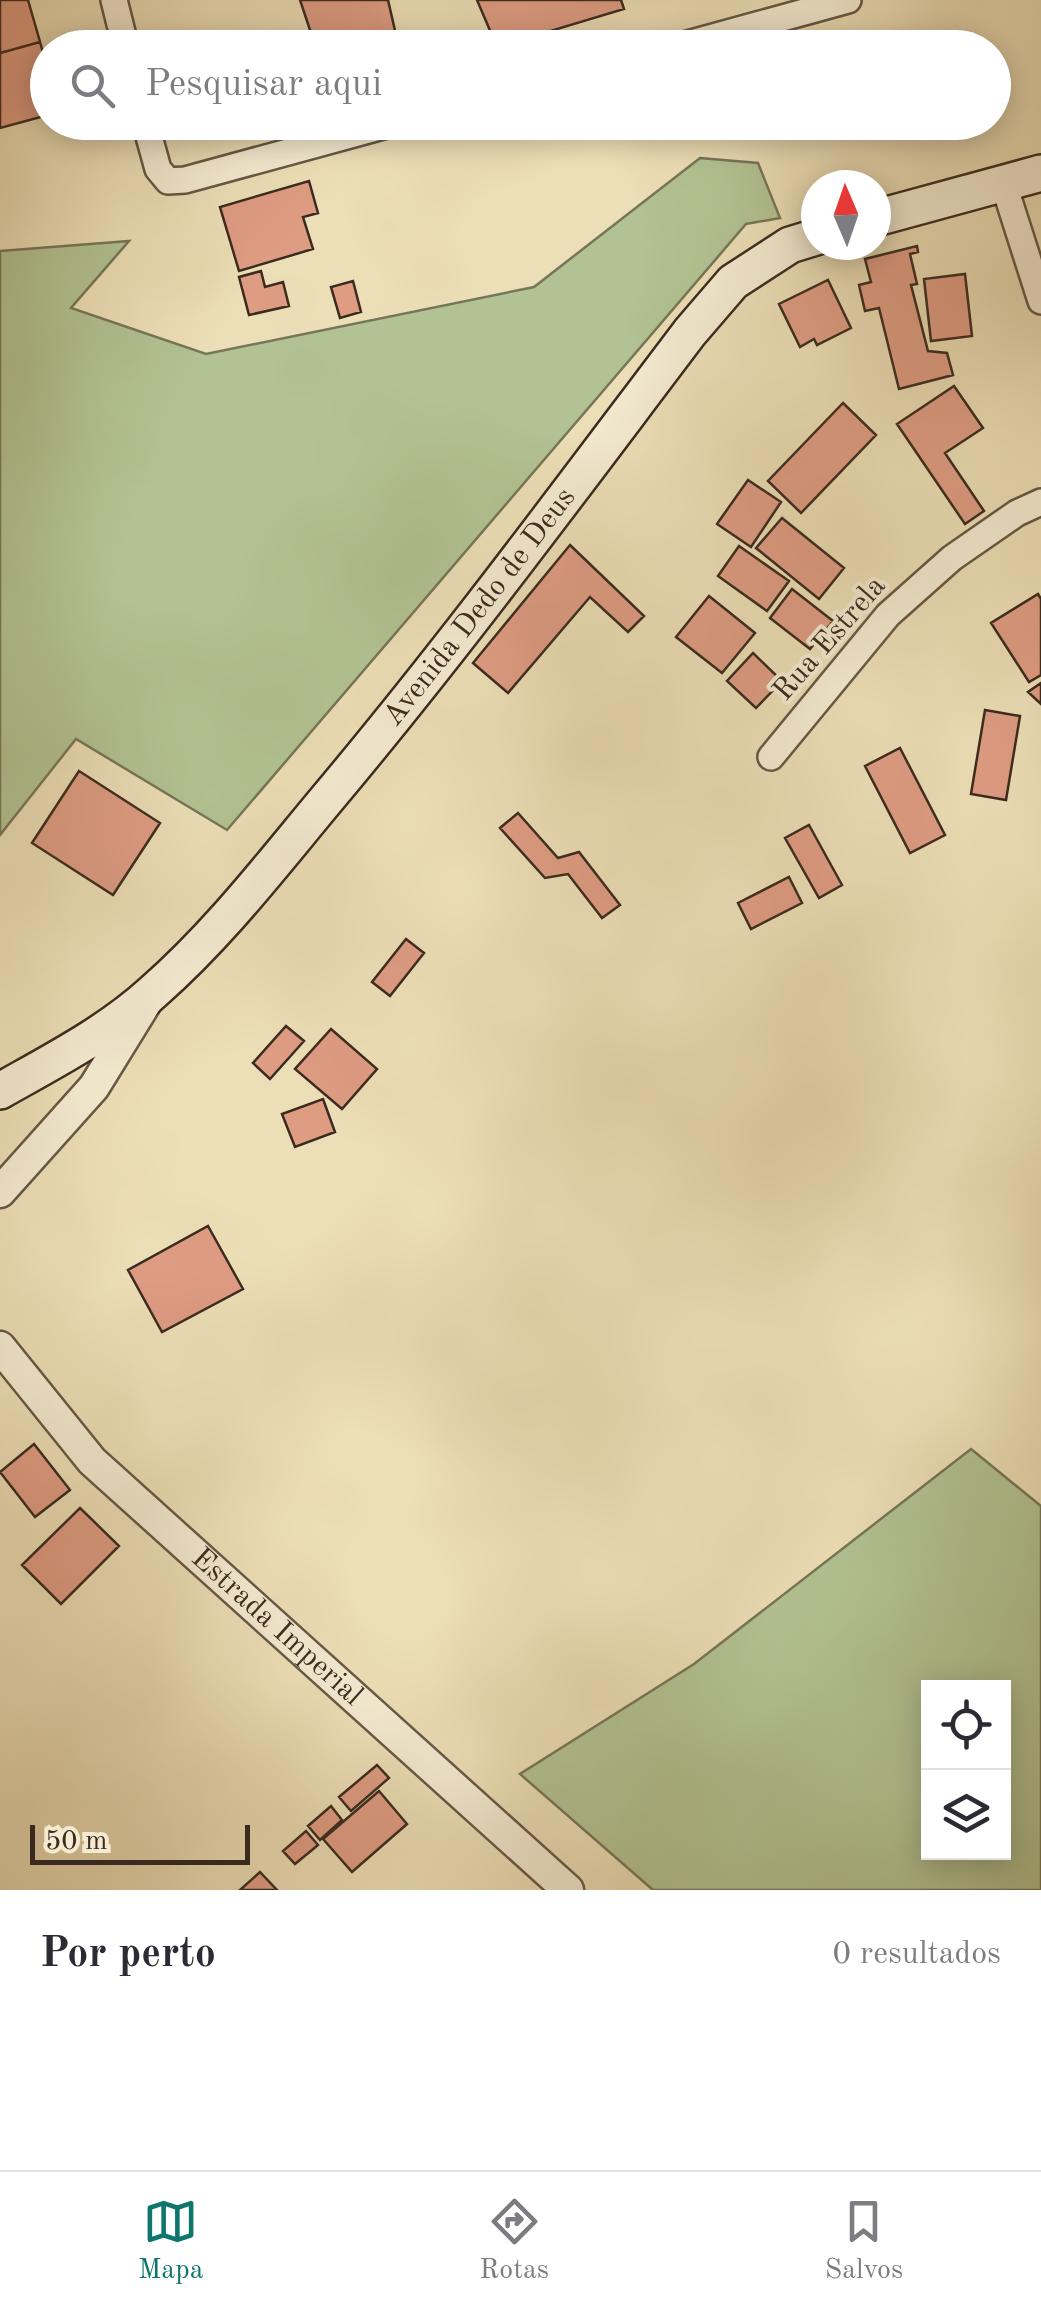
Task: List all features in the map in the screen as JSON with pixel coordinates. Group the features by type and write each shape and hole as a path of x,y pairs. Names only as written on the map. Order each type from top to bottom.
{"main road":[{"path":"891,214 1041,173"},
{"name":"Avenida Dedo de Deus","path":"0,1091 88,1040 152,994 208,938 370,748 690,332 733,282 801,242"}],"street":[{"path":"114,0 122,30"},
{"path":"739,30 848,0"},
{"path":"150,140 158,169 168,181 186,180 332,140"},
{"path":"1003,182 1041,301"},
{"name":"Rua Estrela","path":"771,757 888,614 952,558 1041,502"},
{"name":"Avenida Dedo de Deus","path":"0,1192 94,1087 152,994"},
{"name":"Estrada Imperial","path":"0,1348 92,1460 568,1890"}],"green space":[{"path":"700,158 758,163 780,218 746,224 227,830 76,739 0,835 0,251 129,241 71,308 206,354 534,287"},
{"path":"971,1449 1041,1506 1041,1890 653,1890 520,1774 694,1664"}],"building":[{"path":"0,0 28,0 37,30 30,30 30,45 0,53"},
{"path":"300,0 388,0 395,30 310,30"},
{"path":"477,0 621,0 624,9 554,30 490,30"},
{"path":"30,45 30,120 0,128 0,53"},
{"path":"309,181 318,213 303,217 313,249 239,271 220,207"},
{"path":"917,246 918,252 910,254 917,284 911,285 928,351 947,353 953,375 899,389 879,308 865,311 859,285 871,282 865,260 891,260 891,252"},
{"path":"261,271 265,287 283,282 289,306 249,315 239,277"},
{"path":"965,274 972,336 931,341 924,279"},
{"path":"828,280 851,328 817,345 814,339 800,347 779,304"},
{"path":"353,281 361,312 340,318 331,287"},
{"path":"954,386 983,428 945,453 984,511 965,524 897,424"},
{"path":"843,403 876,435 801,513 768,481"},
{"path":"748,480 781,502 751,547 717,524"},
{"path":"782,518 844,568 819,599 756,548"},
{"path":"570,545 644,616 628,632 590,597 508,693 473,663"},
{"path":"739,546 789,581 767,611 718,576"},
{"path":"792,589 833,621 810,649 770,618"},
{"path":"1038,594 1041,675 1029,682 991,623"},
{"path":"709,596 755,633 722,673 676,637"},
{"path":"753,653 782,681 756,708 727,681"},
{"path":"1041,683 1041,704 1028,692"},
{"path":"985,710 1020,716 1006,800 971,794"},
{"path":"900,748 945,835 910,853 865,766"},
{"path":"79,771 160,823 113,895 32,843"},
{"path":"518,813 558,858 579,852 620,905 602,918 568,874 545,878 500,828"},
{"path":"809,825 842,885 819,898 785,838"},
{"path":"789,877 802,903 751,929 738,903"},
{"path":"406,939 424,953 390,996 372,982"},
{"path":"286,1026 304,1041 270,1079 253,1063"},
{"path":"331,1029 377,1069 342,1109 295,1069"},
{"path":"323,1099 335,1132 295,1147 282,1114"},
{"path":"208,1226 243,1289 162,1332 128,1270"},
{"path":"34,1444 70,1490 35,1517 0,1472"},
{"path":"80,1508 119,1546 61,1604 22,1565"},
{"path":"377,1765 389,1778 351,1811 339,1797"},
{"path":"379,1791 407,1824 352,1872 323,1839"},
{"path":"331,1806 342,1820 320,1840 308,1826"},
{"path":"306,1831 318,1845 295,1864 283,1851"},
{"path":"260,1872 277,1890 240,1890"}]}
